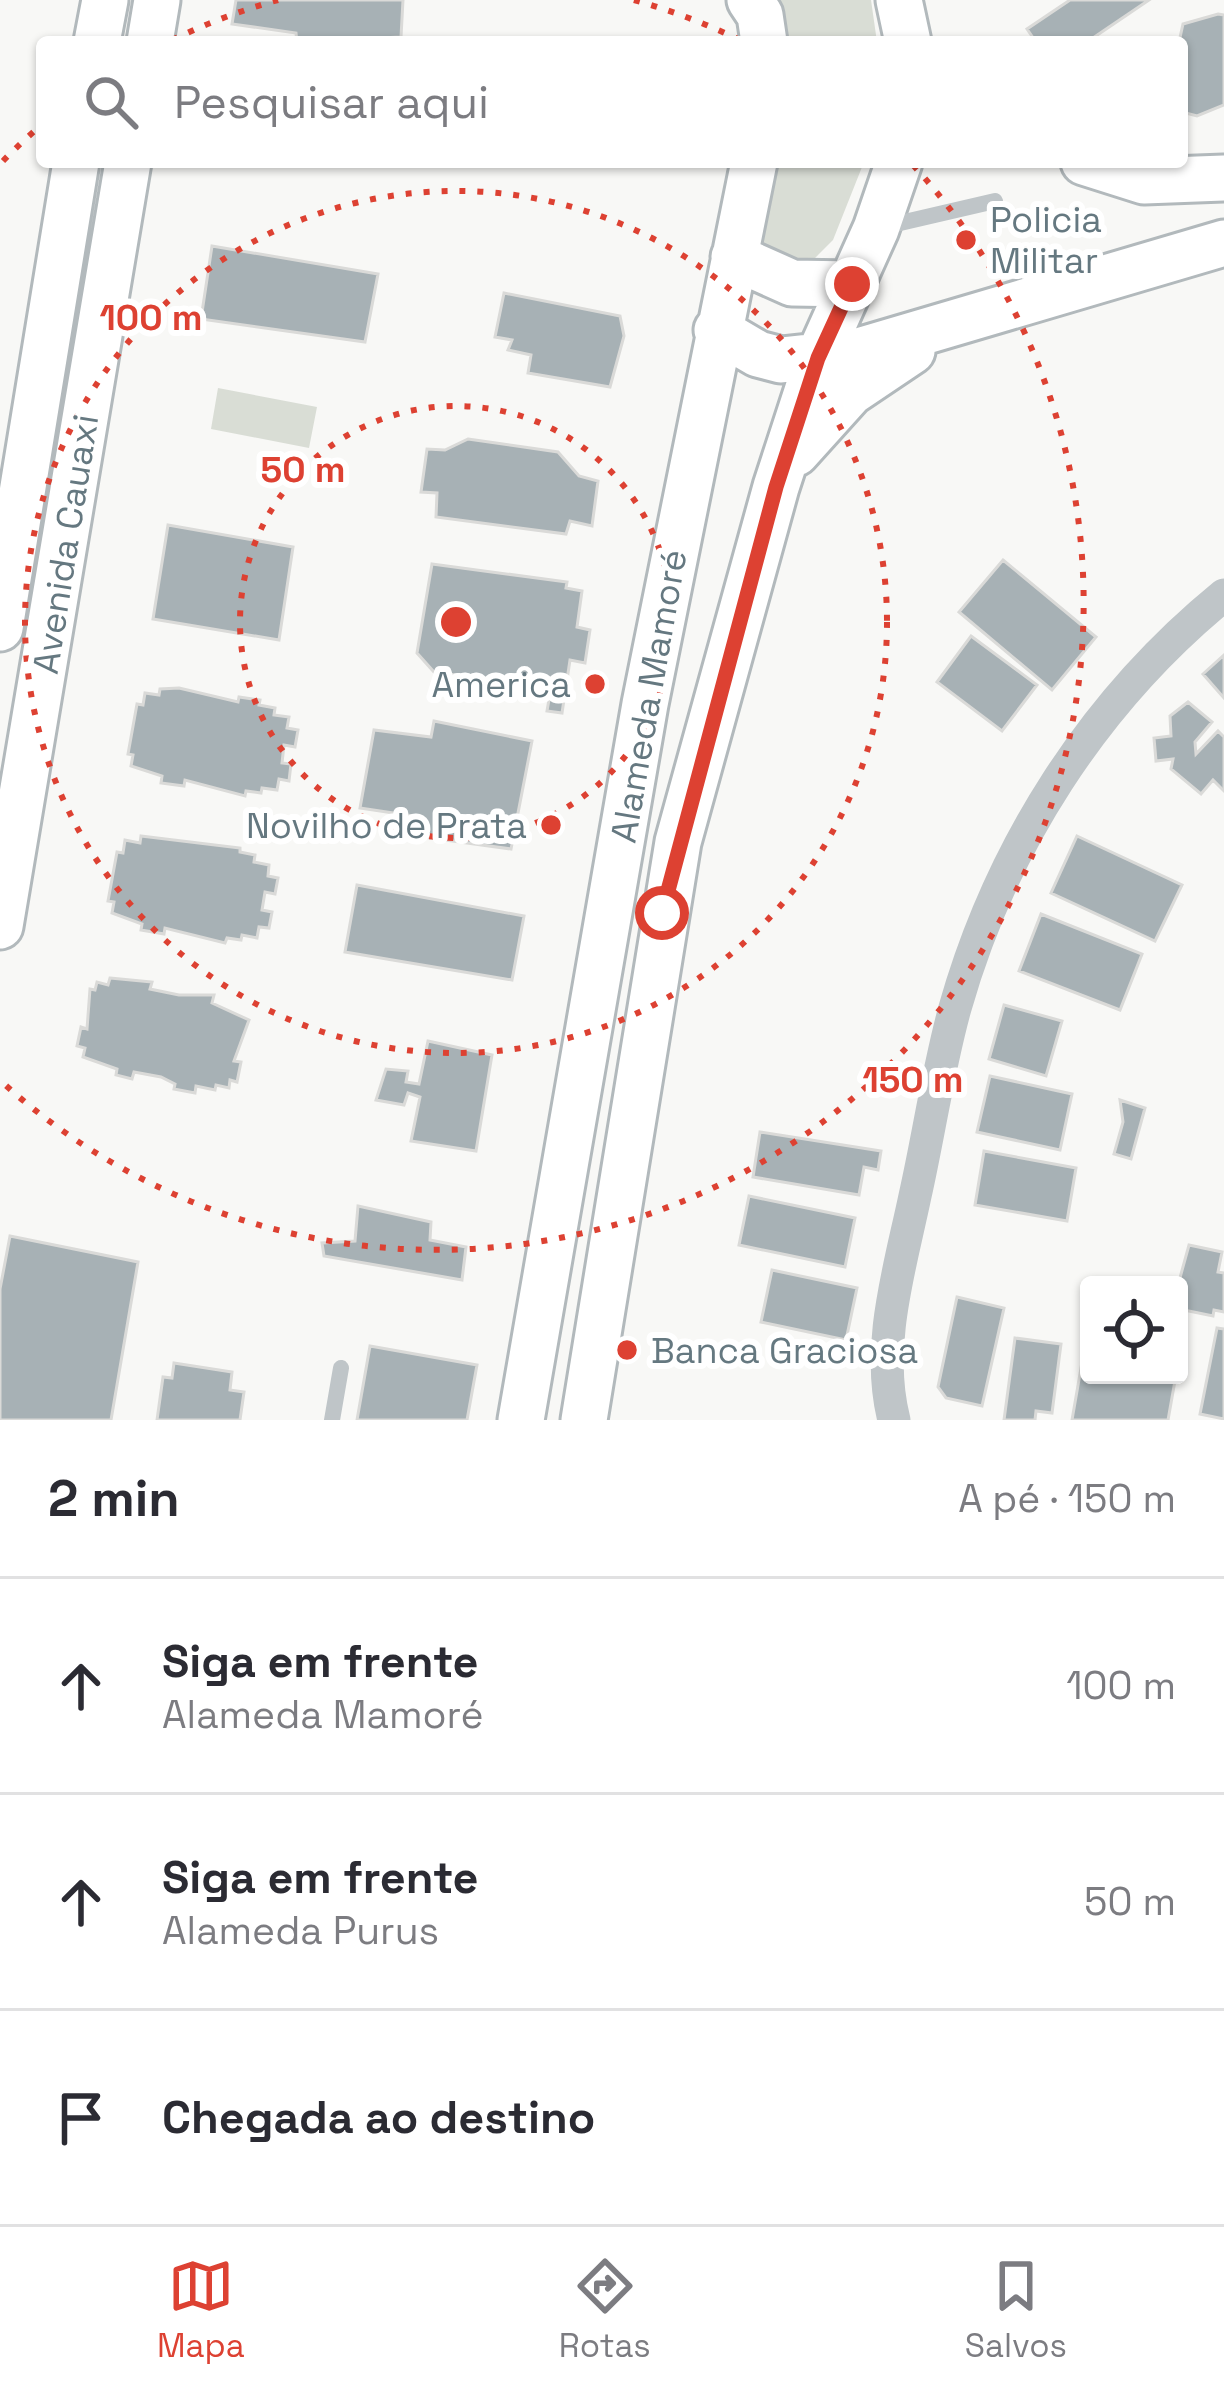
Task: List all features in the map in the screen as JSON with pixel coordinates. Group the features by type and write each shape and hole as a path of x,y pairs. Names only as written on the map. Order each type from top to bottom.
{"main road":[{"path":"98,36 105,0"},
{"path":"150,36 157,0"},
{"path":"750,0 760,15 763,36"},
{"name":"Avenida Cauaxi","path":"0,628 75,168"},
{"name":"Avenida Cauaxi","path":"0,926 12,784 127,168"},
{"name":"Alameda Mamoré","path":"521,1420 640,728 753,168"},
{"path":"776,487 818,358 876,229 897,168"},
{"path":"1103,168 1144,181 1224,178"},
{"path":"66,223 84,239 116,238"},
{"path":"717,330 758,354 818,358 974,320 1224,243"},
{"path":"734,257 792,283 852,284"},
{"path":"776,487 804,440 851,392 901,357 974,320"},
{"name":"Alameda Mamoré","path":"584,1420 662,913 776,487"}],"street":[{"path":"893,1420 886,1377 891,1310 956,1006 1006,876 1070,755 1164,644 1224,595"}],"lane":[{"path":"876,229 995,201"},
{"path":"332,1420 341,1368"}],"shaded area":[{"path":"775,0 871,0 876,36 787,36"},
{"path":"777,168 862,168 833,240 808,265 762,256 758,231"},
{"path":"218,388 317,407 309,448 211,429"}],"building":[{"path":"236,0 403,0 401,36 296,36 232,24"},
{"path":"1070,0 1149,0 1096,36 1032,36 1027,29"},
{"path":"1224,15 1224,105 1197,116 1188,114 1188,36 1180,36 1183,24"},
{"path":"212,246 378,274 365,342 201,319"},
{"path":"504,293 620,316 624,336 610,387 528,373 531,355 508,350 512,340 495,337"},
{"path":"468,439 558,452 579,476 598,481 592,526 570,521 566,534 436,517 437,493 421,492 427,449 445,450"},
{"path":"168,525 293,547 279,640 153,619"},
{"path":"1003,560 1096,637 1052,690 959,612"},
{"path":"432,564 567,582 566,588 582,591 577,627 590,630 585,663 570,660 562,713 547,711 551,688 434,672 417,653"},
{"path":"971,636 1037,685 1002,731 937,682"},
{"path":"1224,655 1224,698 1203,674"},
{"path":"179,688 238,702 239,697 260,700 259,705 275,708 274,715 289,717 287,728 298,730 295,747 284,745 282,763 291,764 289,781 279,779 277,790 246,791 245,796 185,780 184,786 161,783 162,776 131,766 133,755 128,754 137,704 143,705 145,693 159,695 160,689"},
{"path":"1188,702 1212,722 1195,742 1196,754 1218,731 1224,737 1224,791 1213,780 1201,794 1171,769 1173,759 1156,761 1154,738 1171,736 1170,716"},
{"path":"434,721 532,741 511,849 416,836 420,817 360,808 374,730 431,737"},
{"path":"141,836 240,848 240,852 255,855 254,862 269,865 268,876 278,878 275,894 265,892 262,910 272,912 269,928 259,927 257,938 242,935 241,940 227,938 225,943 165,928 164,934 141,930 142,924 112,913 114,902 108,901 117,852 123,853 125,840 140,843"},
{"path":"1077,836 1182,885 1155,941 1051,893"},
{"path":"357,885 524,916 512,980 345,952"},
{"path":"1041,914 1142,954 1120,1010 1019,971"},
{"path":"110,978 152,982 150,989 179,995 214,995 212,1003 249,1020 234,1061 241,1062 237,1082 230,1080 229,1088 216,1085 215,1090 196,1086 195,1093 174,1089 175,1084 161,1077 134,1072 132,1079 116,1075 117,1069 83,1057 85,1048 77,1046 81,1027 87,1029 90,989 95,990 97,982 108,985"},
{"path":"1004,1005 1062,1021 1046,1076 989,1059"},
{"path":"428,1041 492,1055 476,1151 411,1141 420,1097 408,1093 404,1105 376,1100 386,1069 408,1071 406,1082 419,1084"},
{"path":"990,1076 1072,1094 1060,1150 977,1132"},
{"path":"1120,1100 1145,1108 1131,1159 1114,1154 1123,1122"},
{"path":"760,1132 881,1151 878,1170 864,1167 859,1195 753,1177"},
{"path":"984,1151 1076,1168 1067,1221 975,1205"},
{"path":"749,1196 855,1218 845,1267 739,1245"},
{"path":"358,1206 431,1222 430,1240 466,1247 462,1280 324,1256 322,1243 355,1241"},
{"path":"10,1236 138,1262 111,1420 0,1420 0,1289"},
{"path":"1189,1245 1222,1252 1218,1272 1224,1273 1224,1312 1214,1310 1213,1316 1188,1311 1188,1276 1180,1276"},
{"path":"772,1270 857,1288 846,1340 761,1322"},
{"path":"957,1297 1004,1308 982,1406 946,1398 938,1387"},
{"path":"1217,1328 1224,1329 1224,1419 1200,1414"},
{"path":"1015,1338 1061,1344 1052,1413 1036,1411 1035,1420 1004,1420"},
{"path":"370,1346 477,1365 467,1420 357,1420"},
{"path":"174,1363 232,1372 230,1390 244,1392 240,1420 157,1420 163,1377 172,1378"},
{"path":"1080,1374 1080,1384 1174,1384 1168,1420 1072,1420"}],"place":[{"name":"Policia Militar","path":"966,240"},
{"name":"America","path":"595,684"},
{"name":"Novilho de Prata","path":"551,825"},
{"name":"Banca Graciosa","path":"627,1350"}],"route":[{"path":"662,913 677,842 776,487 818,358 852,284"}]}
